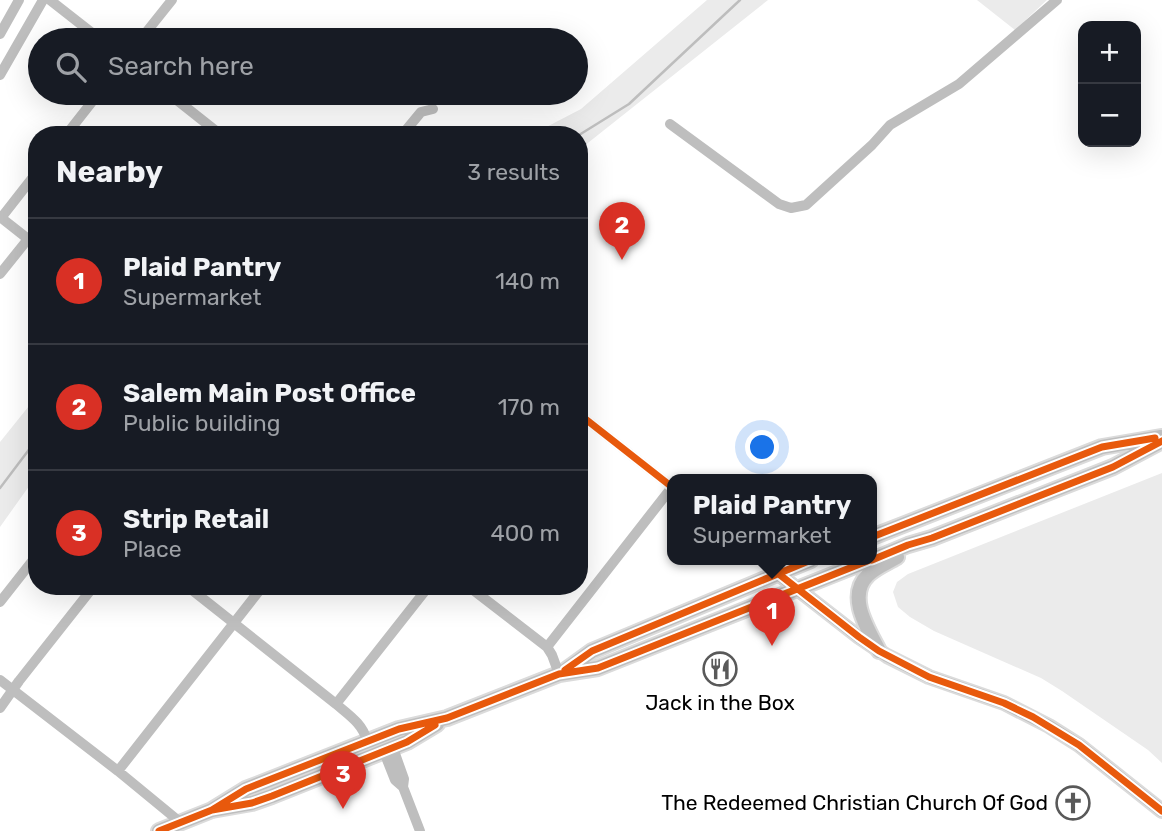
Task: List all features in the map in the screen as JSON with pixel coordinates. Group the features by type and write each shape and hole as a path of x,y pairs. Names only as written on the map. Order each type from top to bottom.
{"highway":[{"path":"877,535 1102,447 1162,439"},
{"path":"877,558 1113,467 1162,439"},
{"path":"879,651 860,612 858,593 862,582 871,572 932,538"},
{"path":"559,674 592,651 798,565"},
{"path":"212,810 246,789 367,741 399,729 447,718 559,674 598,668 858,565"},
{"path":"159,831 212,810 252,803 407,743 447,718"},
{"path":"332,772 365,750 367,741"}],"main road":[{"path":"777,573 879,651 929,677 1004,703 1033,717 1079,746 1162,811"}],"street":[{"path":"0,34 19,0"},
{"path":"0,75 43,0"},
{"path":"50,0 86,28"},
{"path":"150,28 172,0"},
{"path":"670,124 779,204 791,208 806,205 890,125 959,84 1057,0"},
{"path":"73,126 90,105"},
{"path":"183,105 210,126"},
{"path":"409,126 421,112 433,109"},
{"path":"0,275 28,239 0,218 28,183"},
{"path":"588,421 667,483"},
{"path":"588,595 667,493"},
{"path":"767,565 777,573"},
{"path":"0,602 28,566"},
{"path":"0,708 87,595"},
{"path":"198,595 337,704 360,724 367,741"},
{"path":"118,771 256,595"},
{"path":"337,704 422,595"},
{"path":"480,595 547,647 559,674"},
{"path":"547,647 588,595"},
{"path":"0,680 180,822"},
{"path":"388,750 395,780 403,787 420,831"}],"shaded area":[{"path":"707,0 768,0 588,143 588,126 548,126 588,103"},
{"path":"977,0 1047,0 1015,30"},
{"path":"28,407 28,488 0,527 0,442"},
{"path":"1162,473 1162,763 1148,750 1041,678 934,631 898,607 893,592 897,582 908,574"}],"waterway":[{"path":"588,129 629,104 740,0"},
{"path":"0,488 28,451"}],"cycle path":[{"path":"588,421 667,483"},
{"path":"877,535 1102,447 1155,438"},
{"path":"877,558 1113,467 1162,441"},
{"path":"767,565 879,651 929,677 1004,703 1033,717 1079,745 1162,811"},
{"path":"565,670 592,651 799,565"},
{"path":"212,810 246,789 399,729 447,718 559,674 598,668 857,565"},
{"path":"159,831 212,810 252,803 272,796 407,742 435,725"}],"place":[{"name":"Salem Main Post Office","path":"622,260"},
{"name":"Plaid Pantry","path":"772,646"},
{"name":"Jack in the Box","path":"720,669"},
{"name":"The Redeemed Christian Church Of God","path":"1073,803"},
{"name":"Strip Retail","path":"343,809"}]}
